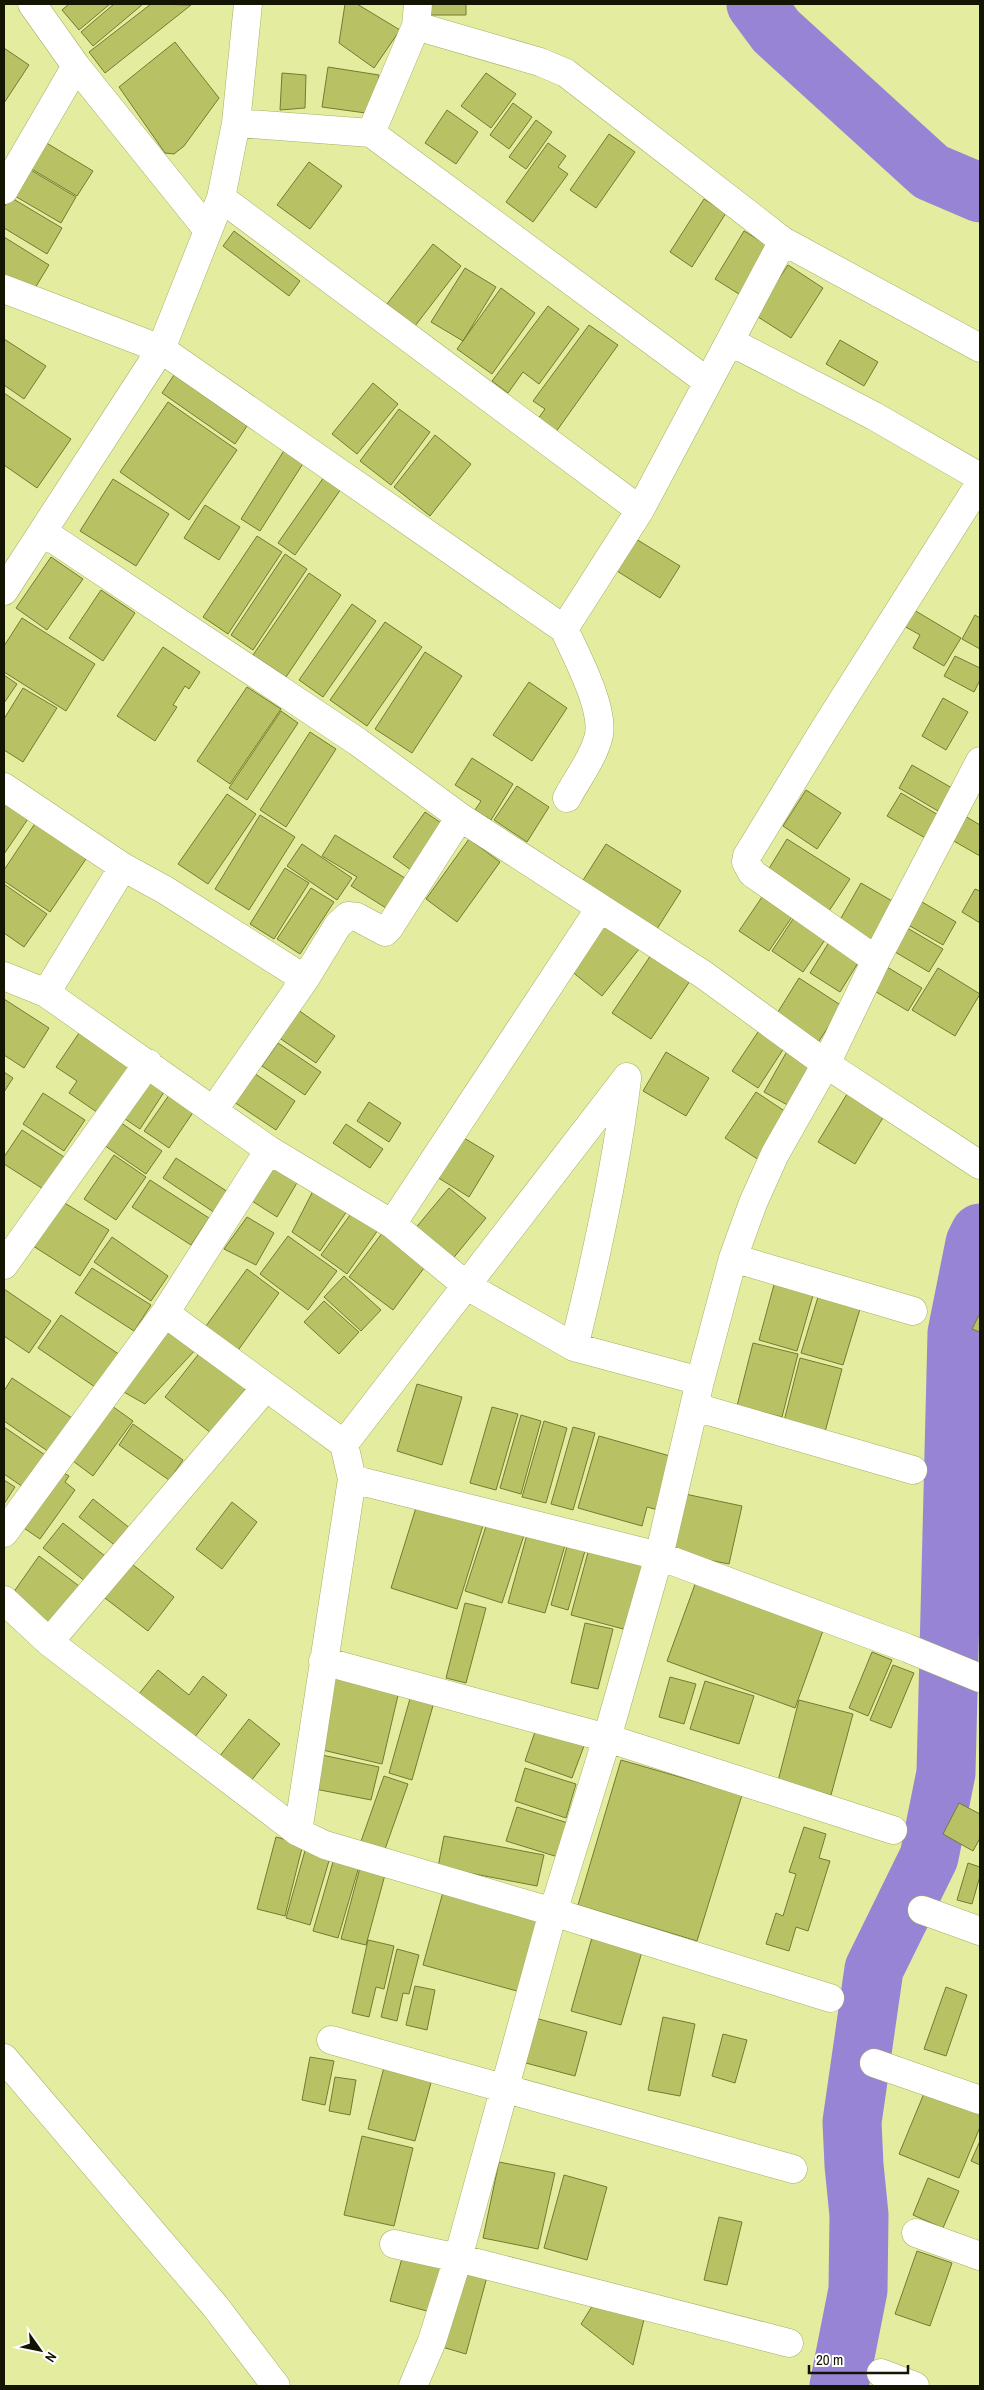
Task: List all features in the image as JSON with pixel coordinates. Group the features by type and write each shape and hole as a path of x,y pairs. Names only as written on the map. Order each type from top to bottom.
{"street":[{"path":"32,4 76,66 208,229"},
{"path":"4,591 161,349 221,198 236,123 248,4"},
{"path":"371,133 417,15 566,73 783,241 980,348"},
{"path":"4,190 76,66"},
{"path":"236,123 371,133 708,382"},
{"path":"221,198 640,510"},
{"path":"564,629 640,510 783,241"},
{"path":"4,289 161,349 564,629 589,682 599,722 599,735 593,750 566,798"},
{"path":"731,342 874,416 980,477"},
{"path":"876,960 752,873 746,862 750,850 810,752 980,483"},
{"path":"44,532 358,742 460,817 704,975 826,1064 978,1163"},
{"path":"413,2386 432,2341 458,2258 553,1912 607,1738 659,1556 700,1381 734,1258 753,1203 775,1154 826,1064 876,960 980,761"},
{"path":"4,786 123,866 165,890 305,979"},
{"path":"214,1111 305,979 338,925 348,916 357,917 385,932 460,817"},
{"path":"46,993 123,866"},
{"path":"392,1224 600,908"},
{"path":"4,976 46,993 148,1062 268,1150 392,1224 467,1286 574,1347 700,1381"},
{"path":"4,1265 148,1062"},
{"path":"344,1444 627,1078 621,1127 608,1193 574,1347"},
{"path":"4,1533 165,1313 268,1150"},
{"path":"734,1258 913,1311"},
{"path":"165,1313 344,1444 352,1478 298,1832"},
{"path":"49,1642 266,1387"},
{"path":"695,1407 913,1470"},
{"path":"352,1478 659,1556 908,1648 974,1676"},
{"path":"4,1600 49,1642 298,1832 325,1845 553,1912 830,1998"},
{"path":"323,1661 607,1738 893,1830"},
{"path":"922,1910 980,1931"},
{"path":"332,2040 794,2170"},
{"path":"4,2058 215,2306 276,2386"},
{"path":"874,2063 980,2100"},
{"path":"916,2233 980,2256"},
{"path":"394,2244 458,2258 789,2343"},
{"path":"881,2373 915,2386"}],"building":[{"path":"69,4 110,4 79,30 62,10"},
{"path":"114,4 143,4 93,46 81,32"},
{"path":"151,4 191,5 105,73 89,52"},
{"path":"345,4 357,4 400,30 374,68 339,43"},
{"path":"429,4 466,4 466,15 428,15"},
{"path":"175,42 219,98 184,146 174,154 165,153 119,87"},
{"path":"4,48 29,65 4,103"},
{"path":"328,67 379,75 373,114 322,107"},
{"path":"282,73 306,75 305,108 280,110"},
{"path":"486,73 516,94 491,128 461,106"},
{"path":"513,103 532,117 509,149 490,135"},
{"path":"447,110 478,132 456,164 425,143"},
{"path":"536,120 552,132 526,169 509,157"},
{"path":"609,134 635,152 596,208 570,190"},
{"path":"40,139 93,171 77,196 25,165"},
{"path":"548,143 566,156 558,167 568,174 533,222 506,202"},
{"path":"309,162 342,186 310,229 277,205"},
{"path":"24,166 76,197 61,223 8,192"},
{"path":"10,197 62,228 47,254 4,228 4,207"},
{"path":"704,199 726,213 692,267 670,252"},
{"path":"234,231 300,281 289,296 223,246"},
{"path":"744,231 772,248 742,296 715,279"},
{"path":"4,237 49,265 32,293 4,276"},
{"path":"433,244 461,266 415,326 387,304"},
{"path":"788,265 823,288 791,338 755,315"},
{"path":"465,268 496,287 463,341 431,322"},
{"path":"501,288 535,313 492,374 457,349"},
{"path":"548,306 579,329 539,384 523,372 508,393 492,381"},
{"path":"589,325 618,345 553,436 535,423 545,409 533,401"},
{"path":"4,339 46,366 24,399 4,385"},
{"path":"840,340 878,362 864,386 826,364"},
{"path":"174,375 247,426 235,444 162,393"},
{"path":"373,383 398,404 357,454 332,434"},
{"path":"4,393 71,439 37,488 4,465"},
{"path":"168,402 237,450 189,520 120,472"},
{"path":"399,409 430,432 391,485 360,461"},
{"path":"435,435 471,464 430,516 394,487"},
{"path":"285,449 304,462 260,531 241,519"},
{"path":"324,477 341,489 295,555 278,543"},
{"path":"113,479 169,514 136,566 80,531"},
{"path":"205,505 240,527 219,560 184,538"},
{"path":"257,536 282,552 228,634 203,617"},
{"path":"636,539 680,566 660,598 617,571"},
{"path":"285,554 307,569 253,650 231,635"},
{"path":"51,557 83,579 47,630 16,608"},
{"path":"309,573 341,595 286,677 253,655"},
{"path":"101,590 135,613 103,661 69,638"},
{"path":"352,604 376,621 323,697 299,680"},
{"path":"914,610 961,638 944,666 913,648 920,635 904,626"},
{"path":"975,615 980,618 980,649 962,639"},
{"path":"22,618 95,664 66,711 4,672 4,646"},
{"path":"385,622 422,647 367,726 330,700"},
{"path":"163,647 200,672 189,689 185,686 173,705 177,707 155,741 117,716"},
{"path":"425,652 462,676 412,753 375,729"},
{"path":"955,656 980,668 980,680 974,692 944,676"},
{"path":"4,675 17,684 4,703"},
{"path":"529,682 567,708 532,761 493,735"},
{"path":"247,687 281,709 230,784 197,761"},
{"path":"23,688 57,708 23,762 4,750 4,719"},
{"path":"943,698 968,712 946,750 922,736"},
{"path":"281,711 298,723 247,800 229,788"},
{"path":"310,732 336,749 286,827 260,810"},
{"path":"472,758 513,784 491,820 475,810 481,801 455,785"},
{"path":"912,765 952,788 938,811 899,788"},
{"path":"517,786 549,807 527,842 494,820"},
{"path":"806,790 841,813 817,849 783,826"},
{"path":"901,793 940,816 927,839 887,816"},
{"path":"4,794 32,813 4,854"},
{"path":"227,794 256,814 208,884 178,864"},
{"path":"425,812 447,827 415,873 393,857"},
{"path":"260,815 295,837 249,910 215,889"},
{"path":"965,816 980,825 980,856 952,840"},
{"path":"38,819 90,853 50,912 4,881 4,870"},
{"path":"335,835 405,878 386,908 351,886 357,877 322,856"},
{"path":"469,839 500,862 457,922 426,899"},
{"path":"787,839 850,879 827,914 765,875"},
{"path":"302,844 352,878 337,900 287,866"},
{"path":"606,844 681,891 655,932 580,885"},
{"path":"285,868 309,883 274,939 250,924"},
{"path":"861,883 899,905 874,946 837,925"},
{"path":"4,884 47,914 24,947 4,933"},
{"path":"311,888 334,902 300,954 277,939"},
{"path":"975,889 980,891 980,923 962,912"},
{"path":"762,897 792,917 769,951 739,931"},
{"path":"917,899 956,922 943,945 903,922"},
{"path":"795,916 827,937 803,972 772,951"},
{"path":"602,920 639,949 602,996 565,966"},
{"path":"904,926 943,949 929,972 890,949"},
{"path":"831,939 861,958 840,992 810,973"},
{"path":"653,952 692,978 651,1039 612,1013"},
{"path":"882,964 922,988 908,1011 868,987"},
{"path":"938,968 980,994 955,1036 912,1010"},
{"path":"799,978 842,1006 815,1047 773,1020"},
{"path":"4,999 49,1028 24,1068 4,1055"},
{"path":"294,1007 335,1036 316,1063 275,1035"},
{"path":"760,1029 786,1045 758,1088 732,1071"},
{"path":"79,1033 136,1071 104,1117 69,1093 77,1081 56,1067"},
{"path":"278,1043 321,1072 305,1095 262,1066"},
{"path":"790,1046 819,1063 793,1108 764,1092"},
{"path":"666,1052 709,1078 686,1116 643,1091"},
{"path":"248,1069 295,1101 276,1130 228,1098"},
{"path":"4,1072 13,1078 4,1092"},
{"path":"146,1072 168,1086 140,1129 119,1115"},
{"path":"174,1088 198,1105 169,1148 144,1131"},
{"path":"756,1092 789,1114 759,1160 725,1138"},
{"path":"43,1093 85,1120 64,1151 23,1124"},
{"path":"847,1094 884,1116 855,1164 818,1142"},
{"path":"369,1102 401,1123 389,1142 357,1121"},
{"path":"114,1118 162,1151 146,1174 98,1141"},
{"path":"346,1124 383,1149 370,1168 333,1143"},
{"path":"22,1130 72,1162 51,1194 4,1164 4,1157"},
{"path":"454,1132 494,1156 469,1197 429,1172"},
{"path":"114,1155 146,1177 116,1220 84,1199"},
{"path":"176,1158 231,1194 218,1215 163,1178"},
{"path":"269,1166 298,1181 277,1217 252,1201"},
{"path":"150,1180 209,1218 191,1245 132,1207"},
{"path":"316,1185 349,1208 320,1251 292,1232"},
{"path":"449,1188 486,1218 451,1261 414,1230"},
{"path":"58,1199 109,1230 80,1276 30,1244"},
{"path":"353,1211 378,1230 347,1274 321,1255"},
{"path":"247,1217 274,1233 256,1265 224,1249"},
{"path":"383,1232 427,1264 393,1310 349,1277"},
{"path":"288,1236 337,1271 308,1310 260,1274"},
{"path":"112,1237 168,1276 151,1301 94,1262"},
{"path":"92,1268 151,1305 134,1331 75,1293"},
{"path":"247,1269 279,1293 234,1356 201,1333"},
{"path":"344,1276 381,1310 361,1331 324,1297"},
{"path":"775,1281 814,1292 797,1351 759,1340"},
{"path":"4,1289 51,1321 29,1353 4,1336"},
{"path":"818,1297 860,1309 843,1365 801,1353"},
{"path":"324,1301 359,1332 339,1354 304,1322"},
{"path":"61,1315 120,1355 98,1389 38,1348"},
{"path":"980,1315 980,1332 972,1329"},
{"path":"165,1326 198,1347 145,1404 122,1391"},
{"path":"753,1343 798,1354 782,1417 737,1406"},
{"path":"201,1351 247,1387 211,1433 165,1397"},
{"path":"800,1358 842,1369 825,1432 784,1421"},
{"path":"12,1378 72,1418 49,1452 4,1421 4,1391"},
{"path":"417,1384 462,1397 442,1465 397,1451"},
{"path":"112,1406 133,1421 93,1476 73,1461"},
{"path":"492,1407 518,1414 496,1490 470,1483"},
{"path":"521,1415 541,1421 521,1494 500,1488"},
{"path":"544,1421 567,1428 546,1503 522,1497"},
{"path":"133,1424 183,1460 169,1480 119,1445"},
{"path":"4,1427 51,1459 29,1491 4,1474"},
{"path":"573,1427 595,1433 573,1510 551,1504"},
{"path":"599,1436 677,1458 662,1511 647,1507 642,1526 578,1508"},
{"path":"64,1473 69,1476 65,1482 75,1490 40,1539 18,1524"},
{"path":"4,1480 15,1487 4,1504"},
{"path":"685,1494 742,1506 729,1564 673,1553"},
{"path":"419,1498 485,1519 457,1609 391,1588"},
{"path":"93,1499 131,1529 117,1547 79,1517"},
{"path":"232,1502 257,1522 222,1569 196,1549"},
{"path":"489,1517 526,1529 502,1603 465,1591"},
{"path":"63,1523 110,1560 90,1585 43,1548"},
{"path":"528,1531 566,1542 545,1613 508,1603"},
{"path":"569,1539 587,1544 568,1610 551,1605"},
{"path":"590,1545 646,1560 627,1630 571,1615"},
{"path":"39,1556 83,1589 54,1628 13,1593"},
{"path":"128,1561 174,1597 148,1631 101,1595"},
{"path":"697,1579 825,1625 795,1708 667,1661"},
{"path":"465,1603 486,1608 466,1683 446,1678"},
{"path":"585,1623 613,1629 598,1689 571,1683"},
{"path":"872,1652 892,1660 868,1716 849,1708"},
{"path":"893,1665 914,1673 891,1728 870,1720"},
{"path":"158,1670 189,1695 203,1676 227,1695 191,1742 135,1699"},
{"path":"331,1676 399,1691 382,1764 314,1748"},
{"path":"670,1677 696,1684 684,1724 659,1717"},
{"path":"705,1681 754,1696 739,1744 690,1729"},
{"path":"411,1695 434,1702 412,1780 389,1773"},
{"path":"799,1700 853,1714 831,1795 778,1781"},
{"path":"249,1719 280,1744 247,1786 215,1762"},
{"path":"536,1729 584,1746 572,1778 525,1761"},
{"path":"317,1754 379,1767 371,1800 310,1788"},
{"path":"621,1760 742,1795 697,1941 578,1905"},
{"path":"525,1768 576,1784 566,1818 515,1801"},
{"path":"384,1776 408,1784 384,1852 360,1844"},
{"path":"959,1803 980,1814 980,1838 973,1851 943,1834"},
{"path":"517,1807 568,1823 558,1857 506,1841"},
{"path":"804,1827 826,1834 819,1858 830,1861 808,1931 796,1927 789,1951 766,1944 776,1913 783,1916 796,1874 789,1872"},
{"path":"444,1836 544,1855 537,1886 438,1867"},
{"path":"276,1837 303,1844 285,1916 257,1909"},
{"path":"306,1847 331,1854 310,1925 286,1918"},
{"path":"335,1855 360,1863 338,1938 313,1931"},
{"path":"968,1863 980,1867 980,1876 972,1904 957,1900"},
{"path":"361,1864 386,1871 366,1945 341,1939"},
{"path":"443,1892 544,1920 524,1993 423,1965"},
{"path":"593,1934 643,1948 621,2025 571,2011"},
{"path":"368,1940 394,1946 384,1989 376,1987 369,2017 352,2013"},
{"path":"397,1949 419,1955 409,1994 403,1993 397,2021 381,2017"},
{"path":"415,1986 435,1990 427,2030 406,2025"},
{"path":"946,1987 967,1995 946,2056 924,2049"},
{"path":"663,2017 695,2024 680,2096 648,2090"},
{"path":"535,2018 587,2032 575,2076 522,2062"},
{"path":"723,2034 747,2040 735,2083 712,2076"},
{"path":"310,2057 334,2061 325,2105 302,2100"},
{"path":"384,2067 432,2079 415,2141 368,2129"},
{"path":"335,2077 356,2080 350,2115 329,2111"},
{"path":"925,2091 980,2114 980,2127 959,2178 899,2154"},
{"path":"362,2136 413,2148 394,2226 344,2215"},
{"path":"980,2141 980,2165 971,2161"},
{"path":"499,2162 555,2173 538,2249 483,2238"},
{"path":"564,2175 607,2187 587,2260 544,2248"},
{"path":"928,2178 959,2191 943,2228 913,2215"},
{"path":"719,2217 742,2222 727,2285 704,2280"},
{"path":"404,2251 448,2263 434,2313 390,2301"},
{"path":"917,2251 952,2263 930,2326 895,2314"},
{"path":"464,2270 487,2277 466,2354 442,2347"},
{"path":"594,2303 645,2315 633,2365 581,2324"}],"waterway":[{"path":"756,4 776,31 931,172 980,193"},
{"path":"839,2386 858,2290 859,2215 852,2122 874,1969 929,1857 946,1773 957,1333 975,1243 980,1233"}]}
